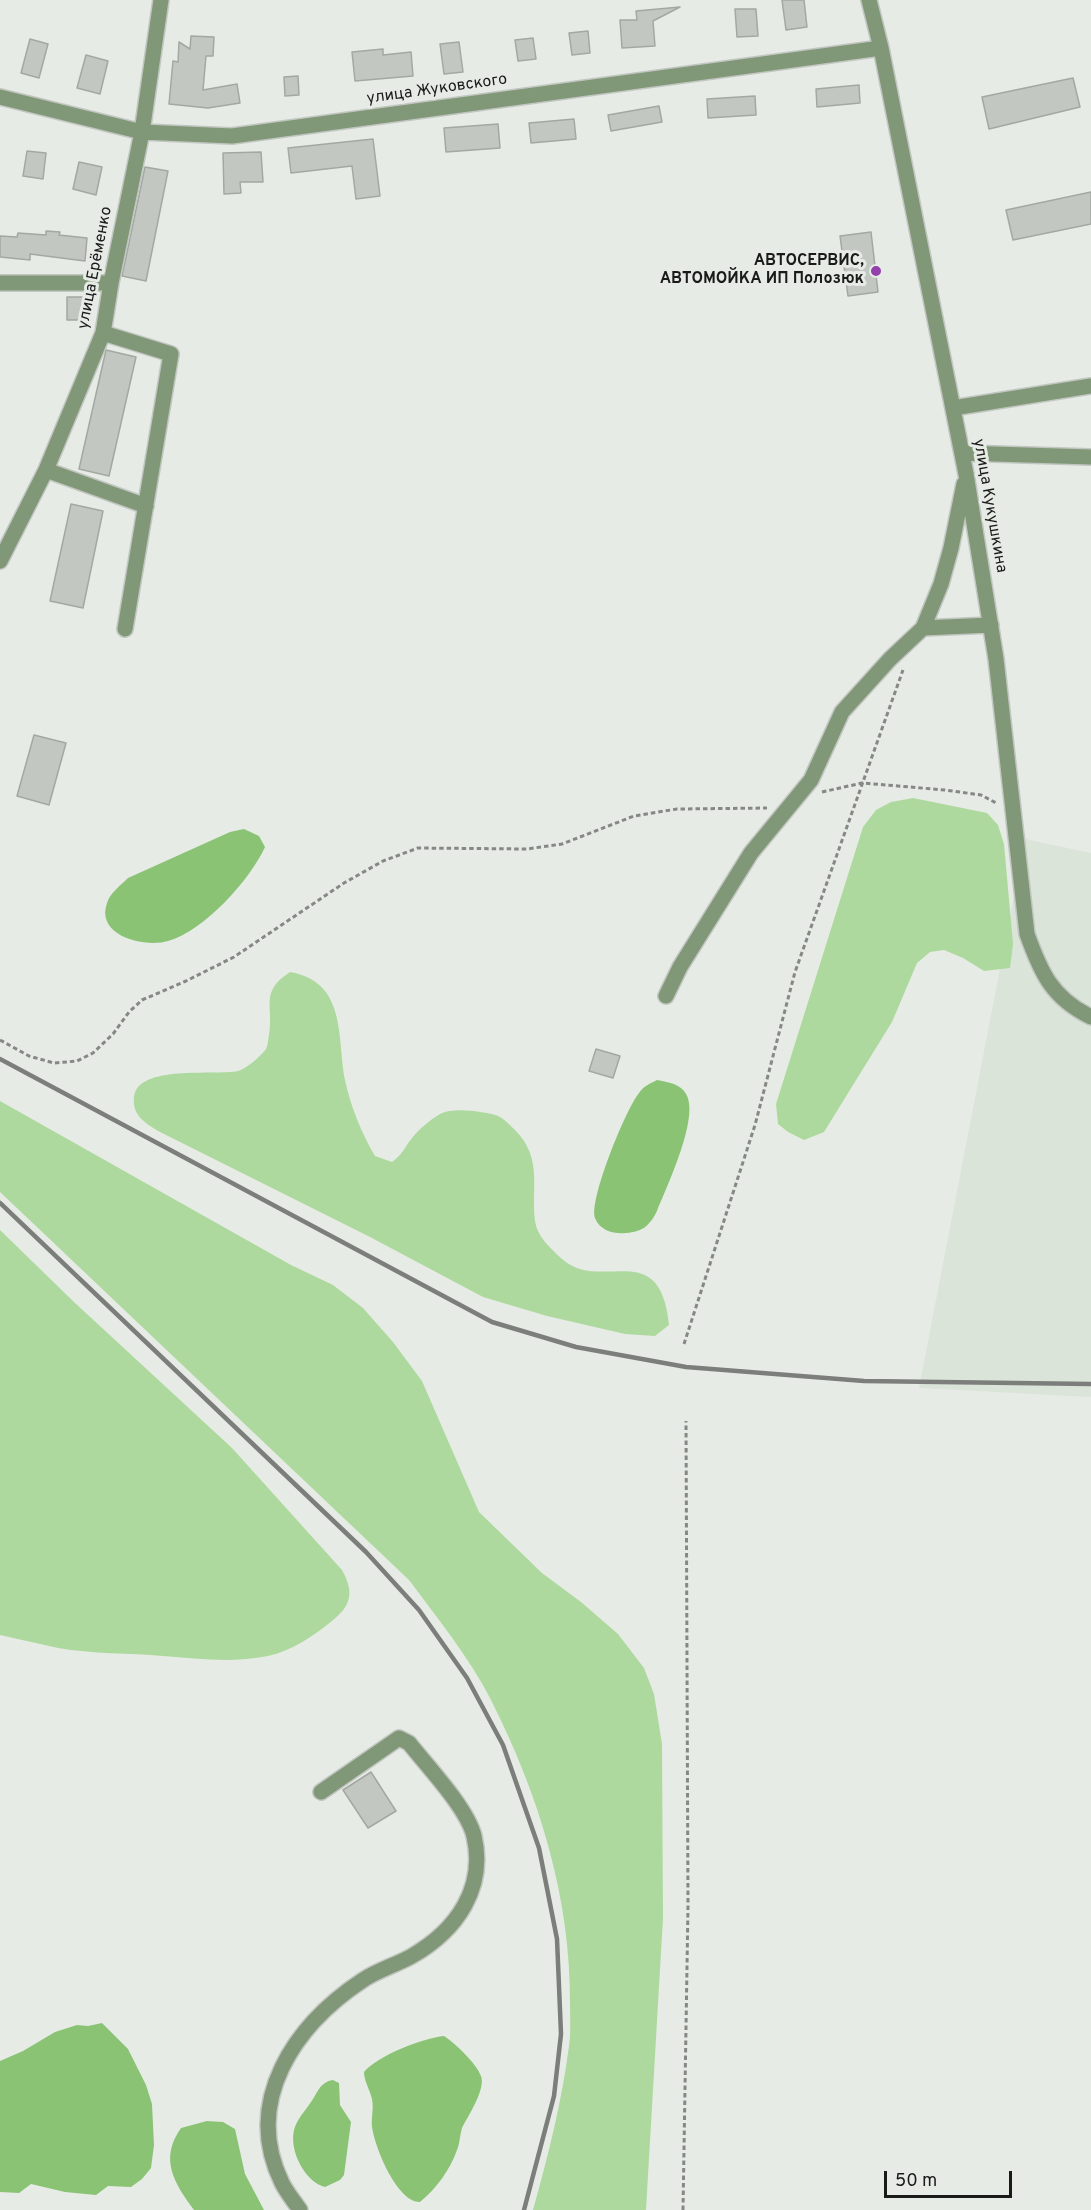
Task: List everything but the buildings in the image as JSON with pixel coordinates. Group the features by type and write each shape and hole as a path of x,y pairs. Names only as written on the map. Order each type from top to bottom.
{"street":[{"name":"улица Ерёменко","path":"0,561 46,470 103,333 142,132 161,0"},
{"name":"улица Кукушкина","path":"869,0 881,48 966,474 991,625 1028,934 1038,963 1051,987 1074,1009 1091,1017"},
{"name":"улица Жуковского","path":"0,97 142,132 232,136 881,48"},
{"path":"0,283 111,283"},
{"path":"103,333 171,354 125,629"},
{"path":"953,408 1091,386"},
{"path":"962,453 1091,457"},
{"path":"46,470 146,506"},
{"path":"666,996 680,967 745,863 811,780 842,712 890,659 924,628 941,584 951,548 966,474"},
{"path":"924,628 991,625"},
{"path":"300,2210 283,2185 273,2160 269,2137 268,2113 273,2086 289,2053 311,2023 332,2003 365,1978 413,1956 440,1936 467,1901 475,1884 478,1861 473,1834 464,1814 409,1743 399,1738 321,1792"}],"path":[{"path":"684,1344 755,1125 795,972 906,661"},
{"path":"820,793 862,783 945,790 981,795 1015,813"},
{"path":"0,1040 38,1059 54,1063 77,1061 93,1053 142,1000 234,957 344,883 383,861 418,848 527,849 562,844 634,816 677,809 777,808 793,802"},
{"path":"683,2210 688,1906 686,1421"}],"shaded area":[{"path":"913,798 987,813 998,825 1004,844 1013,944 1010,968 984,971 944,950 930,952 917,963 892,1022 824,1132 804,1140 778,1124 776,1104 863,827 876,810 891,802"},
{"path":"244,829 259,836 265,847 237,889 211,916 196,927 168,941 147,943 124,937 108,924 105,914 108,899 128,878 230,832"},
{"path":"1025,839 1091,853 1091,1397 919,1388"},
{"path":"290,972 308,978 322,987 330,999 336,1014 345,1080 350,1099 361,1129 375,1156 392,1162 421,1128 444,1112 471,1111 500,1117 524,1141 533,1162 535,1221 538,1232 545,1241 561,1258 576,1268 593,1271 626,1271 641,1274 654,1281 663,1298 669,1325 655,1336 625,1334 547,1316 483,1297 370,1237 158,1131 140,1117 135,1109 134,1097 139,1087 149,1080 178,1074 238,1071 261,1055 268,1042 271,993 280,979"},
{"path":"657,1080 678,1086 686,1094 689,1118 686,1135 652,1220 637,1231 612,1232 600,1226 595,1218 603,1174 633,1102 643,1089"},
{"path":"0,1101 291,1265 333,1285 363,1308 393,1342 422,1381 479,1512 542,1573 618,1634 644,1668 654,1694 662,1744 663,1918 646,2210 533,2210 563,2087 570,2041 569,1965 565,1926 549,1848 524,1773 482,1684 453,1638 409,1580 0,1192"},
{"path":"0,1230 232,1448 342,1570 348,1585 349,1598 339,1615 310,1637 285,1651 268,1656 229,1660 84,1651 58,1648 0,1635"},
{"path":"102,2023 128,2049 146,2085 152,2104 154,2145 151,2168 131,2187 108,2186 96,2195 65,2192 31,2184 19,2193 0,2192 0,2061 23,2051 55,2032 77,2025 88,2026"},
{"path":"444,2036 475,2066 481,2076 481,2088 462,2128 451,2165 432,2191 420,2202 411,2200 403,2193 395,2184 382,2160 372,2127 373,2102 364,2072 379,2060 401,2049 424,2040"},
{"path":"333,2080 339,2083 340,2105 351,2122 344,2175 340,2180 325,2187 311,2179 305,2172 296,2156 293,2138 297,2122 320,2088"},
{"path":"207,2121 223,2122 235,2129 245,2174 264,2210 194,2210 180,2190 170,2160 174,2139 181,2128"}],"railway":[{"path":"0,1059 492,1322 576,1347 686,1367 864,1381 1091,1384"},
{"path":"0,1203 366,1552 419,1610 467,1678 503,1745 539,1848 557,1939 561,2034 554,2096 524,2210"}],"place":[{"name":"АВТОСЕРВИС, АВТОМОЙКА ИП Полозюк","path":"876,271"}]}
